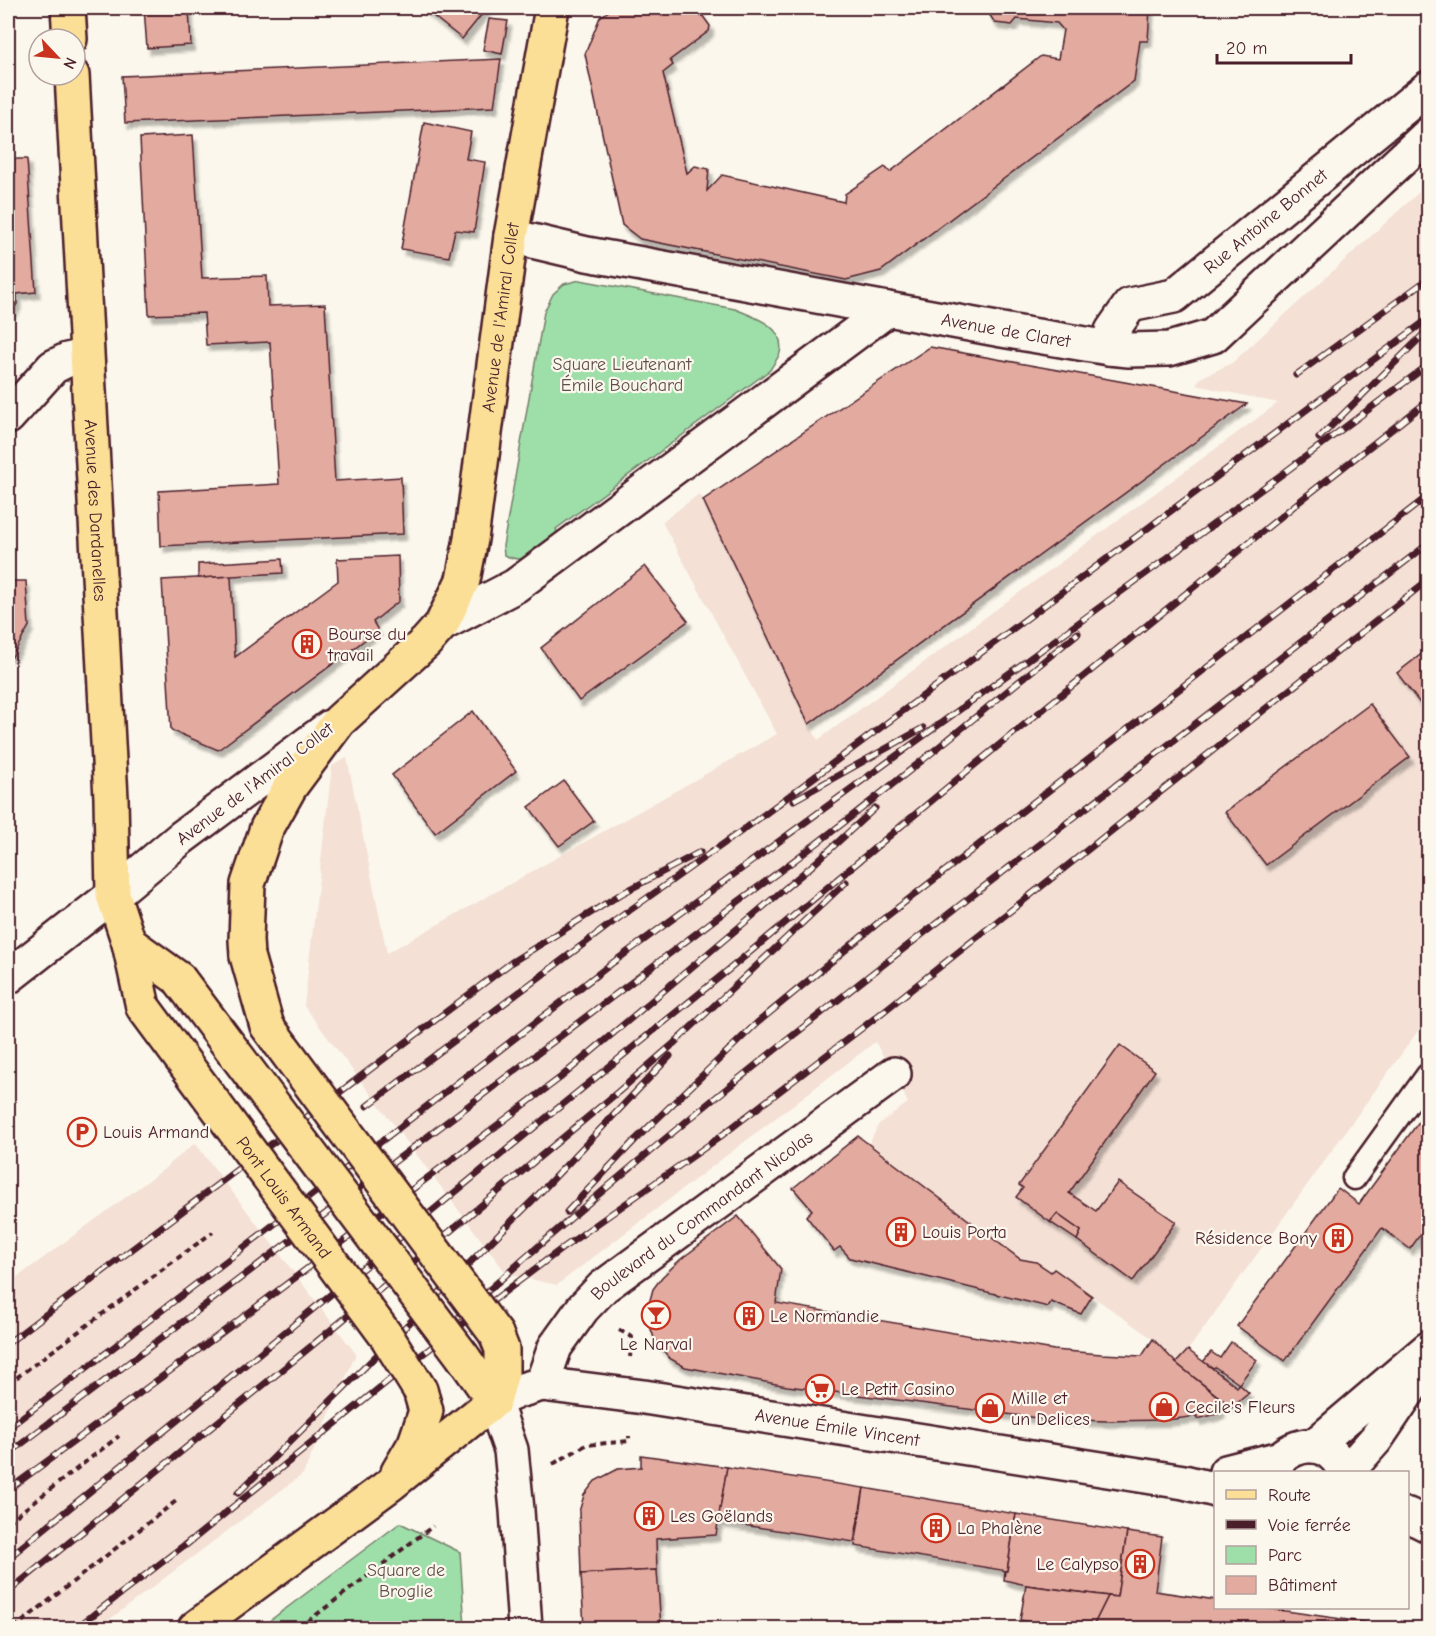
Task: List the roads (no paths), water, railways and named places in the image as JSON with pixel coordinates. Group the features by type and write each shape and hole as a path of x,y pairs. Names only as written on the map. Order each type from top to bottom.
{"main road":[{"path":"68,8 69,27"},
{"name":"Avenue de l'Amiral Collet","path":"494,1401 502,1372 502,1348 496,1334 267,1026 247,956 248,884 267,828 290,787 339,721 426,642 442,624 462,580 471,539 511,236 552,8"},
{"name":"Avenue des Dardanelles","path":"73,87 111,798 113,895 129,943 143,1007"},
{"path":"129,943 179,979 494,1401 392,1484 195,1629"},
{"name":"Pont Louis Armand","path":"143,1007 387,1337 420,1390 426,1411 416,1443 392,1484"}],"street":[{"name":"Rue Antoine Bonnet","path":"1109,348 1112,331 1130,305 1174,296 1428,88"},
{"name":"Avenue de Claret","path":"511,236 587,254 1109,348 1169,349 1213,336 1428,135"},
{"path":"442,624 515,586 888,309"},
{"path":"8,417 53,367 67,360 86,356"},
{"name":"Avenue de l'Amiral Collet","path":"8,977 113,895 181,838 339,721"},
{"name":"Boulevard du Commandant Nicolas","path":"542,1384 555,1347 583,1308 603,1287 894,1074"},
{"path":"1314,1446 1428,1349"},
{"path":"1348,1471 1376,1439 1428,1361"},
{"name":"Avenue Émile Vincent","path":"494,1401 542,1384 644,1397 1184,1482 1214,1490"},
{"path":"494,1401 511,1450 525,1629"},
{"path":"1239,1471 1277,1465 1290,1451 1314,1446 1334,1455 1345,1471"},
{"name":"Avenue Émile Vincent","path":"1184,1482 1214,1475"}],"lane":[{"path":"1354,1178 1428,1075"}],"railway":[{"path":"1296,375 1428,279"},
{"path":"367,1106 609,925 750,825 1428,319"},
{"path":"1319,438 1428,330"},
{"path":"8,1428 611,964 1428,365"},
{"path":"8,1558 732,967 972,767 1300,501 1428,401"},
{"path":"567,1212 635,1140 757,1023 878,923 1428,496"},
{"path":"458,1318 523,1259 657,1145 794,1034 1428,544"},
{"path":"186,1545 399,1372 560,1250 717,1139 879,1015 1428,580"},
{"path":"8,1454 826,836 911,770 1078,633"},
{"path":"794,800 923,728"},
{"path":"8,1490 235,1323 560,1078 814,864 875,808"},
{"path":"8,1343 512,962 621,894 700,852"},
{"path":"8,1592 309,1348 618,1092 671,1046 846,882"},
{"path":"238,1493 535,1198 670,1056"},
{"path":"76,1628 191,1540"}],"place":[{"name":"Bourse du travail","path":"307,644"},
{"name":"Louis Armand","path":"82,1132"},
{"name":"Louis Porta","path":"901,1232"},
{"name":"Résidence Bony","path":"1338,1238"},
{"name":"Le Narval","path":"656,1315"},
{"name":"Le Normandie","path":"749,1316"},
{"name":"Le Petit Casino","path":"820,1389"},
{"name":"Cecile's Fleurs","path":"1164,1407"},
{"name":"Mille et un Delices","path":"990,1408"},
{"name":"Les Goëlands","path":"649,1516"},
{"name":"La Phalène","path":"936,1528"},
{"name":"Le Calypso","path":"1140,1564"}],"park label":[{"name":"Square Lieutenant Émile Bouchard","path":"622,374"},
{"name":"Square de Broglie","path":"406,1580"}]}
